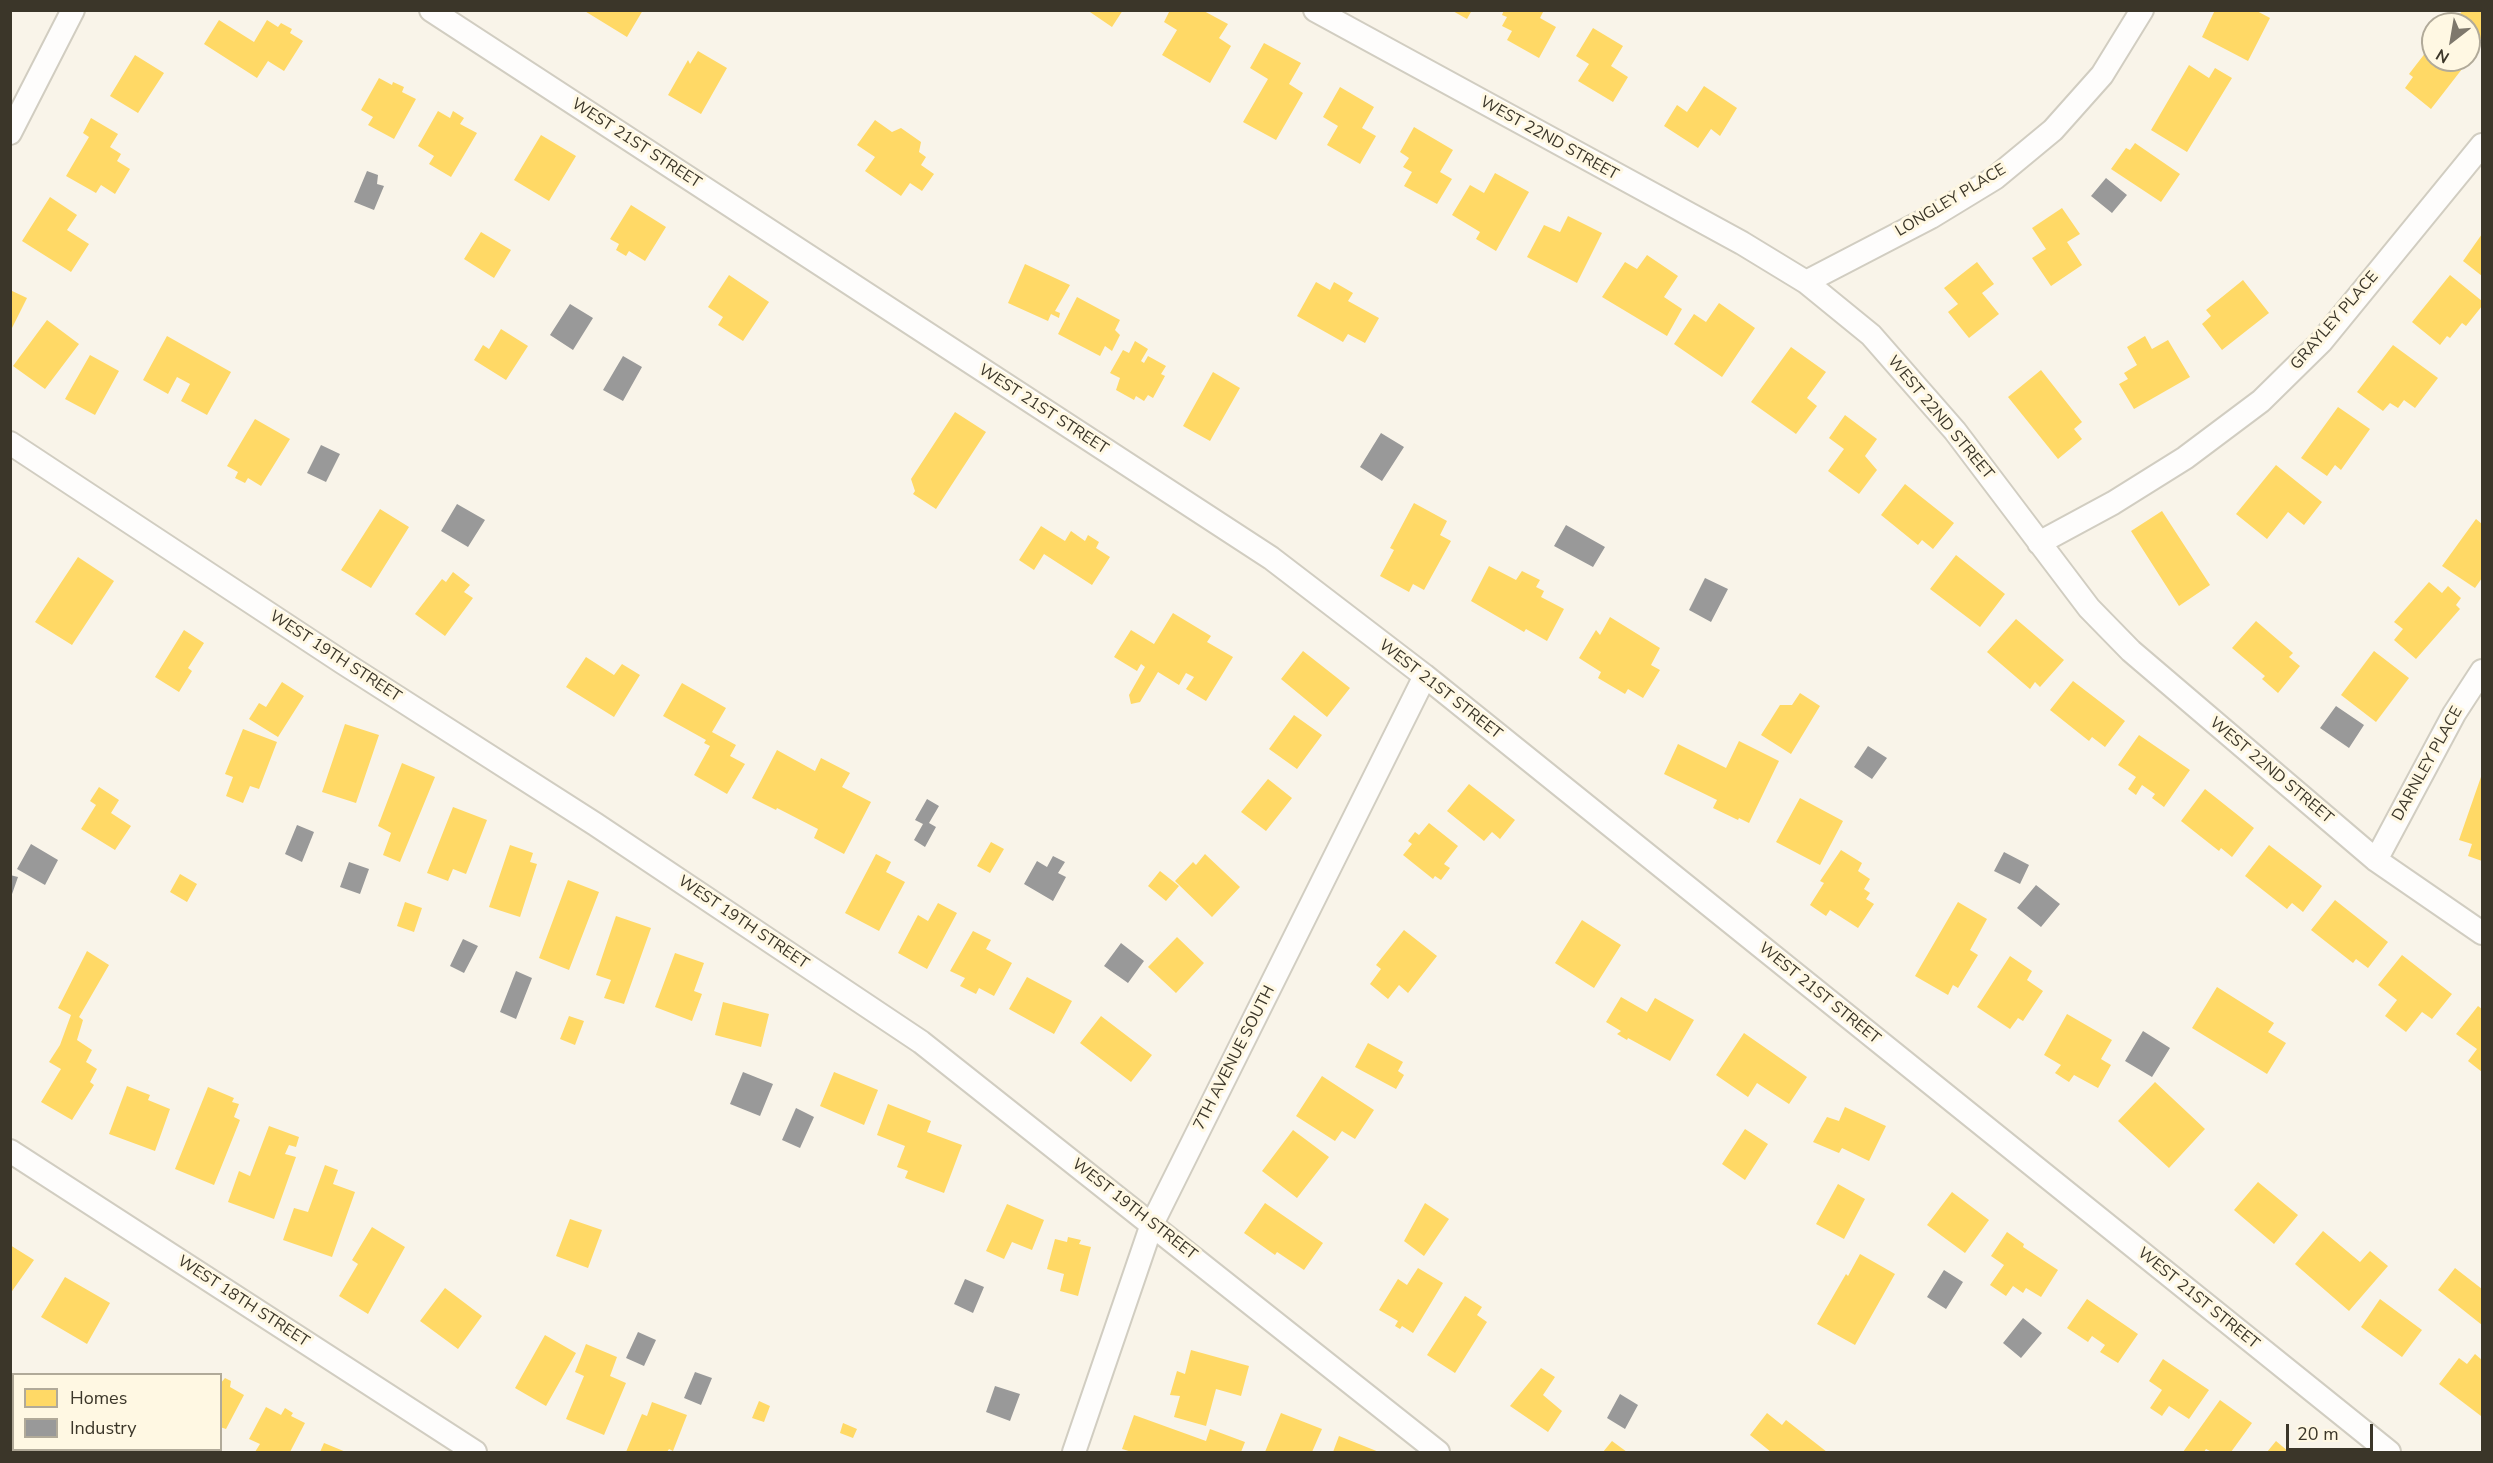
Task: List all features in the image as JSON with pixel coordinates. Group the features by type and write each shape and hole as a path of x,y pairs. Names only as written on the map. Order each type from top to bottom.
{"street":[{"path":"10,133 74,10"},
{"name":"WEST 21ST STREET","path":"431,10 1271,558 1425,676 2388,1452"},
{"name":"WEST 22ND STREET","path":"1315,10 1742,243 1806,282 1871,335 1955,431 2089,608 2131,651 2376,860 2482,933"},
{"name":"LONGLEY PLACE","path":"1806,282 1931,217 1995,178 2053,130 2102,75 2142,10"},
{"name":"GRAYLEY PLACE","path":"2039,543 2113,503 2185,458 2261,401 2321,342 2482,145"},
{"name":"WEST 19TH STREET","path":"10,443 342,662 595,824 921,1042 1438,1452"},
{"name":"DARNLEY PLACE","path":"2376,860 2454,714 2482,670"},
{"name":"7TH AVENUE SOUTH","path":"1074,1452 1152,1224 1425,676"},
{"name":"WEST 18TH STREET","path":"10,1151 475,1452"}],"building: Homes":[{"path":"583,10 643,10 627,37"},
{"path":"1087,10 1123,10 1112,27"},
{"path":"1170,10 1202,10 1228,24 1219,38 1231,46 1210,83 1162,55 1177,30 1164,22"},
{"path":"1451,10 1472,10 1467,19"},
{"path":"1504,10 1544,10 1540,18 1556,27 1539,58 1507,40 1512,31 1502,26 1507,17 1502,15"},
{"path":"2215,10 2255,10 2270,18 2248,61 2202,37"},
{"path":"2463,10 2482,10 2482,40 2481,12 2461,12"},
{"path":"219,20 254,42 267,20 278,27 281,23 292,29 290,33 303,41 284,71 268,61 257,78 204,44"},
{"path":"1593,28 1623,46 1611,66 1628,77 1613,102 1578,81 1589,64 1576,56"},
{"path":"1264,43 1301,63 1289,84 1303,93 1276,140 1243,122 1268,79 1250,68"},
{"path":"698,51 727,68 701,114 668,95 688,60 690,64"},
{"path":"135,55 164,73 138,113 110,96"},
{"path":"2421,58 2421,72 2460,72 2431,109 2405,88 2413,77 2409,74"},
{"path":"2189,65 2209,78 2215,68 2232,78 2187,152 2151,130"},
{"path":"379,78 392,85 393,82 404,87 402,92 416,99 394,139 368,125 373,117 361,110"},
{"path":"1704,86 1737,108 1720,136 1711,129 1698,148 1664,126 1677,105 1687,112"},
{"path":"1340,87 1374,107 1362,128 1376,136 1360,164 1327,145 1338,126 1323,117"},
{"path":"438,111 450,118 453,111 464,118 460,124 477,133 451,177 429,164 434,156 418,146"},
{"path":"91,118 118,134 110,147 121,154 117,161 130,169 115,194 101,185 96,193 66,176 89,137 83,133"},
{"path":"875,120 892,132 901,128 921,142 919,152 926,157 921,165 934,174 922,191 910,183 901,196 865,171 875,157 857,145"},
{"path":"1414,127 1453,150 1440,172 1452,179 1437,204 1404,186 1412,172 1403,167 1409,158 1400,152"},
{"path":"541,135 576,156 549,201 514,180"},
{"path":"2135,143 2180,174 2161,202 2111,169 2126,148 2130,150"},
{"path":"1495,173 1529,192 1496,251 1476,239 1480,232 1452,215 1470,185 1484,193"},
{"path":"50,197 77,215 67,230 89,244 71,272 22,241"},
{"path":"631,205 666,227 645,261 629,251 626,256 616,250 619,244 610,239"},
{"path":"2062,208 2080,234 2067,242 2082,265 2051,286 2032,258 2046,249 2032,228"},
{"path":"1568,216 1602,233 1577,283 1527,257 1544,225 1560,232"},
{"path":"481,232 511,250 494,278 464,259"},
{"path":"2482,234 2482,276 2463,261"},
{"path":"1647,255 1678,276 1664,297 1682,309 1667,336 1602,297 1625,262 1637,269"},
{"path":"1977,262 1994,284 1982,293 1999,314 1969,338 1948,312 1958,304 1944,288"},
{"path":"1025,264 1070,285 1055,311 1060,313 1059,318 1051,314 1048,321 1008,303"},
{"path":"729,275 769,302 743,341 718,325 723,317 708,307"},
{"path":"2450,275 2482,301 2482,306 2466,326 2462,323 2450,338 2447,336 2440,345 2412,322"},
{"path":"2243,280 2269,313 2222,350 2202,324 2211,316 2206,310"},
{"path":"1316,282 1330,290 1334,282 1353,293 1348,301 1379,318 1365,343 1348,334 1343,342 1297,316"},
{"path":"10,290 27,298 10,332"},
{"path":"1077,297 1120,320 1115,330 1120,335 1112,351 1105,346 1100,356 1058,334"},
{"path":"1719,303 1755,328 1722,377 1674,344 1694,314 1706,322"},
{"path":"47,320 79,344 45,389 13,366"},
{"path":"501,329 528,346 506,380 474,360 483,345 489,349"},
{"path":"167,336 231,372 207,415 181,401 190,384 177,377 168,394 143,380"},
{"path":"2145,336 2152,349 2168,340 2190,377 2134,409 2119,384 2128,379 2124,373 2137,365 2127,347"},
{"path":"1135,341 1148,349 1141,361 1144,363 1148,356 1166,366 1161,374 1165,376 1153,398 1148,395 1144,401 1136,396 1134,400 1116,390 1120,378 1110,373 1123,350 1129,353"},
{"path":"2393,345 2438,378 2415,408 2404,400 2398,408 2390,403 2383,411 2357,392"},
{"path":"1791,347 1826,372 1807,398 1817,406 1796,434 1751,402"},
{"path":"90,355 119,371 95,415 65,399"},
{"path":"2041,370 2082,422 2074,429 2082,439 2058,459 2008,397"},
{"path":"1213,372 1240,388 1210,441 1183,426"},
{"path":"2338,407 2370,429 2341,470 2335,465 2327,476 2301,458"},
{"path":"955,412 986,432 936,509 913,494 915,491 911,479"},
{"path":"1845,415 1877,439 1865,456 1877,470 1859,494 1828,471 1844,449 1829,438"},
{"path":"255,419 290,439 261,486 248,478 245,483 235,478 238,472 227,466"},
{"path":"2276,465 2322,502 2304,525 2288,512 2267,539 2236,514"},
{"path":"1905,484 1954,523 1933,549 1922,540 1918,545 1881,515"},
{"path":"1414,503 1447,521 1440,535 1451,541 1424,590 1413,584 1409,592 1380,576 1394,550 1390,548"},
{"path":"380,509 409,527 371,588 341,570"},
{"path":"2162,511 2210,585 2179,606 2131,531"},
{"path":"2476,519 2482,524 2482,578 2475,588 2442,566"},
{"path":"1041,526 1065,541 1071,531 1085,541 1088,535 1099,542 1096,548 1110,557 1092,585 1044,554 1034,570 1019,560"},
{"path":"1956,555 2005,594 1980,627 1930,589"},
{"path":"78,557 114,581 72,645 35,622"},
{"path":"1489,566 1516,580 1522,571 1540,580 1536,587 1544,591 1541,597 1564,609 1547,641 1526,629 1524,632 1471,601"},
{"path":"453,572 470,585 464,592 473,598 445,636 415,614 442,579 446,582"},
{"path":"2429,582 2442,593 2448,586 2461,598 2456,605 2460,609 2416,659 2394,640 2403,629 2394,622"},
{"path":"1173,613 1211,636 1207,642 1233,657 1206,701 1186,689 1194,677 1186,673 1179,685 1158,672 1140,702 1131,704 1129,695 1145,667 1141,664 1137,671 1114,657 1131,630 1154,644"},
{"path":"1610,617 1660,648 1651,665 1660,670 1643,698 1628,689 1625,694 1598,678 1601,672 1579,658 1596,630 1600,635"},
{"path":"2016,619 2064,660 2040,687 2035,682 2030,689 1987,652"},
{"path":"2256,621 2293,653 2289,657 2300,666 2278,693 2262,679 2265,676 2232,648"},
{"path":"184,630 204,643 188,668 192,671 179,692 155,677"},
{"path":"1303,651 1350,688 1327,717 1281,679"},
{"path":"2374,651 2409,678 2376,722 2341,695"},
{"path":"586,657 614,675 622,664 640,675 614,717 566,687"},
{"path":"2073,681 2125,721 2105,747 2092,737 2089,741 2050,710"},
{"path":"282,682 304,696 278,737 249,719 259,703 266,707"},
{"path":"682,683 726,708 712,732 736,745 730,756 745,764 727,794 694,775 710,746 704,743 706,740 663,716"},
{"path":"1800,693 1820,706 1791,754 1761,735 1780,705 1792,705"},
{"path":"1294,715 1322,735 1297,769 1269,749"},
{"path":"345,724 379,735 356,803 322,792"},
{"path":"243,729 277,742 259,789 250,786 243,803 226,796 233,777 225,774"},
{"path":"2139,735 2190,770 2164,807 2152,798 2155,794 2142,785 2136,795 2128,789 2136,777 2118,765"},
{"path":"1739,741 1779,761 1749,823 1713,808 1717,800 1664,774 1678,744 1726,768"},
{"path":"777,750 815,771 821,758 850,773 842,787 871,802 844,854 814,838 818,829 752,798"},
{"path":"402,763 435,777 400,862 383,855 391,833 378,826"},
{"path":"2482,774 2482,861 2468,856 2472,844 2459,840"},
{"path":"1268,779 1292,798 1266,831 1241,812"},
{"path":"1469,784 1515,820 1500,839 1492,832 1484,841 1447,811"},
{"path":"99,787 119,800 111,813 131,826 115,850 81,829 96,805 90,801"},
{"path":"2205,789 2254,828 2232,857 2221,848 2219,851 2181,821"},
{"path":"1800,798 1843,821 1820,865 1776,842"},
{"path":"453,807 487,820 466,874 453,869 448,881 427,873"},
{"path":"1429,823 1458,846 1444,864 1450,868 1441,880 1435,876 1433,879 1403,855 1412,844 1408,841 1415,832 1419,835"},
{"path":"991,842 1004,849 990,873 977,866"},
{"path":"510,845 533,853 530,862 537,864 520,917 489,907"},
{"path":"2269,845 2322,886 2303,912 2292,903 2287,909 2245,876"},
{"path":"1841,850 1862,863 1858,871 1870,879 1864,889 1870,893 1866,899 1874,904 1858,928 1830,910 1826,916 1810,905 1824,883 1820,881"},
{"path":"876,854 891,862 886,872 905,882 879,931 845,913"},
{"path":"1205,854 1240,887 1212,917 1175,881 1193,862 1196,865"},
{"path":"1160,871 1179,886 1166,901 1148,886"},
{"path":"180,874 197,884 187,902 170,892"},
{"path":"568,880 599,892 569,970 539,958"},
{"path":"2335,900 2388,942 2368,968 2356,959 2353,963 2311,930"},
{"path":"405,902 422,908 414,932 397,926"},
{"path":"1958,902 1987,919 1970,950 1978,955 1958,988 1953,985 1948,995 1915,976"},
{"path":"938,903 957,913 927,969 898,953 918,915 928,921"},
{"path":"616,916 651,928 624,1004 604,998 611,980 596,975"},
{"path":"1582,920 1621,945 1594,988 1555,963"},
{"path":"1404,930 1437,956 1408,993 1399,985 1388,999 1370,984 1381,969 1376,965"},
{"path":"973,931 991,940 986,949 1012,963 994,996 979,988 976,994 960,986 965,978 950,971"},
{"path":"1177,937 1204,963 1176,993 1148,967"},
{"path":"87,951 109,965 79,1017 83,1020 77,1040 92,1050 86,1062 97,1069 90,1082 94,1085 72,1120 41,1102 61,1069 49,1062 60,1045 71,1015 58,1008"},
{"path":"675,953 704,963 694,991 702,994 692,1021 655,1007"},
{"path":"2402,955 2452,994 2432,1019 2422,1012 2406,1032 2385,1016 2397,1000 2378,985"},
{"path":"2010,956 2032,971 2027,980 2043,991 2023,1021 2018,1018 2010,1029 1977,1007"},
{"path":"1027,977 1072,1001 1054,1034 1009,1009"},
{"path":"2217,987 2274,1023 2268,1032 2286,1043 2267,1074 2192,1028"},
{"path":"1621,997 1647,1012 1655,998 1694,1020 1670,1061 1617,1034 1621,1031 1606,1022"},
{"path":"723,1002 769,1014 761,1047 715,1035"},
{"path":"2478,1006 2482,1009 2482,1072 2468,1061 2477,1049 2456,1034"},
{"path":"2067,1014 2112,1040 2101,1059 2111,1065 2098,1088 2074,1075 2069,1082 2055,1073 2061,1065 2044,1055"},
{"path":"569,1016 584,1021 575,1045 560,1039"},
{"path":"1101,1016 1152,1055 1131,1082 1080,1043"},
{"path":"1744,1033 1807,1077 1789,1104 1757,1083 1748,1097 1716,1075"},
{"path":"1368,1043 1403,1062 1398,1071 1404,1075 1396,1089 1355,1067"},
{"path":"834,1072 878,1090 864,1125 820,1106"},
{"path":"1322,1076 1374,1110 1355,1139 1342,1131 1335,1141 1296,1116"},
{"path":"2155,1082 2205,1129 2169,1168 2118,1121"},
{"path":"127,1086 150,1095 148,1100 170,1109 155,1151 109,1134"},
{"path":"208,1087 234,1098 232,1102 239,1104 234,1117 240,1120 214,1185 175,1169"},
{"path":"888,1104 931,1121 927,1132 962,1145 944,1193 905,1178 908,1171 897,1167 905,1146 877,1135"},
{"path":"1845,1107 1886,1126 1869,1161 1842,1148 1839,1153 1813,1142 1827,1117 1839,1121"},
{"path":"269,1126 299,1137 296,1147 289,1145 285,1154 296,1157 274,1219 228,1202 239,1171 250,1176"},
{"path":"1745,1129 1768,1144 1745,1180 1722,1164"},
{"path":"1293,1130 1329,1157 1297,1198 1262,1171"},
{"path":"325,1165 338,1170 333,1184 355,1192 332,1257 283,1240 294,1208 308,1212"},
{"path":"2258,1182 2298,1215 2274,1244 2234,1210"},
{"path":"1838,1184 1865,1199 1844,1239 1816,1224"},
{"path":"1952,1192 1989,1220 1965,1253 1927,1225"},
{"path":"1265,1203 1323,1243 1304,1270 1277,1252 1275,1255 1244,1233"},
{"path":"1425,1203 1449,1219 1424,1256 1404,1241"},
{"path":"1007,1204 1044,1220 1032,1250 1012,1242 1004,1259 986,1251"},
{"path":"570,1219 602,1230 588,1268 556,1256"},
{"path":"372,1227 405,1247 368,1314 339,1296 358,1264 352,1260"},
{"path":"2323,1231 2360,1262 2370,1251 2388,1266 2349,1311 2295,1264"},
{"path":"2007,1232 2024,1244 2023,1247 2058,1270 2041,1297 2026,1288 2023,1293 2013,1286 2006,1296 1990,1285 2004,1265 1991,1256"},
{"path":"1068,1237 1081,1240 1079,1244 1091,1247 1078,1296 1060,1291 1064,1274 1047,1269 1055,1239 1067,1242"},
{"path":"10,1245 34,1260 10,1294"},
{"path":"1860,1254 1895,1274 1855,1345 1817,1324"},
{"path":"1418,1268 1443,1283 1413,1333 1402,1326 1400,1329 1395,1326 1398,1321 1379,1310 1398,1279 1407,1285"},
{"path":"2455,1268 2482,1289 2482,1325 2438,1290"},
{"path":"65,1277 110,1303 87,1344 41,1317"},
{"path":"445,1288 482,1316 458,1349 420,1321"},
{"path":"1465,1296 1482,1307 1477,1315 1487,1322 1455,1373 1427,1355"},
{"path":"2087,1299 2138,1334 2118,1363 2100,1352 2105,1345 2092,1336 2088,1342 2067,1328"},
{"path":"2380,1299 2422,1330 2402,1357 2361,1327"},
{"path":"545,1335 576,1353 546,1406 515,1388"},
{"path":"586,1344 617,1357 610,1376 626,1383 604,1435 566,1419 584,1376 575,1372"},
{"path":"1191,1350 1249,1366 1241,1396 1216,1389 1206,1426 1174,1417 1180,1396 1170,1395 1177,1371 1185,1374"},
{"path":"2475,1354 2482,1360 2481,1416 2439,1384 2459,1358 2467,1364"},
{"path":"2163,1359 2209,1390 2189,1419 2169,1406 2162,1416 2150,1408 2162,1390 2149,1381"},
{"path":"1541,1368 1555,1377 1543,1395 1562,1411 1548,1432 1510,1406"},
{"path":"225,1378 231,1381 230,1387 244,1395 226,1429 222,1428 222,1382"},
{"path":"2220,1400 2252,1423 2231,1452 2212,1452 2206,1449 2204,1452 2183,1452"},
{"path":"759,1401 770,1406 764,1422 752,1418"},
{"path":"652,1402 687,1415 673,1451 669,1449 667,1452 626,1452 642,1414 647,1416"},
{"path":"266,1407 281,1415 285,1408 293,1413 291,1416 305,1423 290,1452 255,1452 260,1444 249,1439"},
{"path":"1281,1413 1322,1429 1312,1452 1265,1452"},
{"path":"1767,1413 1782,1425 1786,1420 1827,1452 1771,1452 1750,1435"},
{"path":"1134,1415 1206,1441 1210,1429 1245,1442 1241,1452 1132,1452 1122,1449"},
{"path":"843,1423 857,1429 853,1438 840,1433"},
{"path":"1339,1436 1379,1452 1333,1452"},
{"path":"1612,1441 1627,1452 1603,1452"},
{"path":"2276,1441 2289,1452 2267,1452"},
{"path":"324,1443 346,1452 320,1452"}],"building: Industry":[{"path":"367,171 378,175 377,184 384,186 374,210 354,202"},
{"path":"2106,178 2127,195 2112,213 2091,196"},
{"path":"570,304 593,318 573,350 550,335"},
{"path":"623,356 642,367 623,401 603,390"},
{"path":"1381,433 1404,447 1382,481 1360,467"},
{"path":"321,445 340,454 326,482 307,473"},
{"path":"457,504 485,520 468,547 441,531"},
{"path":"1566,525 1605,547 1593,567 1554,546"},
{"path":"1705,578 1728,589 1711,622 1689,610"},
{"path":"2336,706 2364,725 2349,748 2320,728"},
{"path":"1868,746 1887,758 1872,779 1854,767"},
{"path":"927,799 939,806 929,823 936,827 925,847 914,840 923,824 915,820"},
{"path":"297,825 314,832 302,862 285,854"},
{"path":"31,844 58,860 45,885 17,869"},
{"path":"2004,852 2029,865 2020,884 1994,871"},
{"path":"1053,856 1065,862 1058,873 1066,877 1053,901 1024,884 1037,861 1047,867"},
{"path":"349,862 369,869 360,894 340,887"},
{"path":"10,875 18,877 11,897 10,897"},
{"path":"2036,885 2060,904 2041,927 2017,908"},
{"path":"463,939 478,946 464,973 450,966"},
{"path":"1121,943 1144,961 1128,983 1104,966"},
{"path":"516,971 532,978 516,1019 500,1012"},
{"path":"2143,1031 2170,1048 2152,1077 2125,1061"},
{"path":"743,1072 773,1084 760,1116 730,1104"},
{"path":"796,1108 814,1117 800,1148 782,1140"},
{"path":"1944,1270 1963,1282 1946,1309 1927,1297"},
{"path":"965,1279 984,1287 973,1313 954,1304"},
{"path":"2023,1318 2042,1333 2021,1358 2003,1343"},
{"path":"638,1332 656,1340 644,1366 626,1358"},
{"path":"695,1372 712,1378 701,1405 684,1398"},
{"path":"995,1386 1020,1394 1010,1421 986,1412"},
{"path":"1620,1394 1638,1405 1625,1429 1607,1418"}]}
